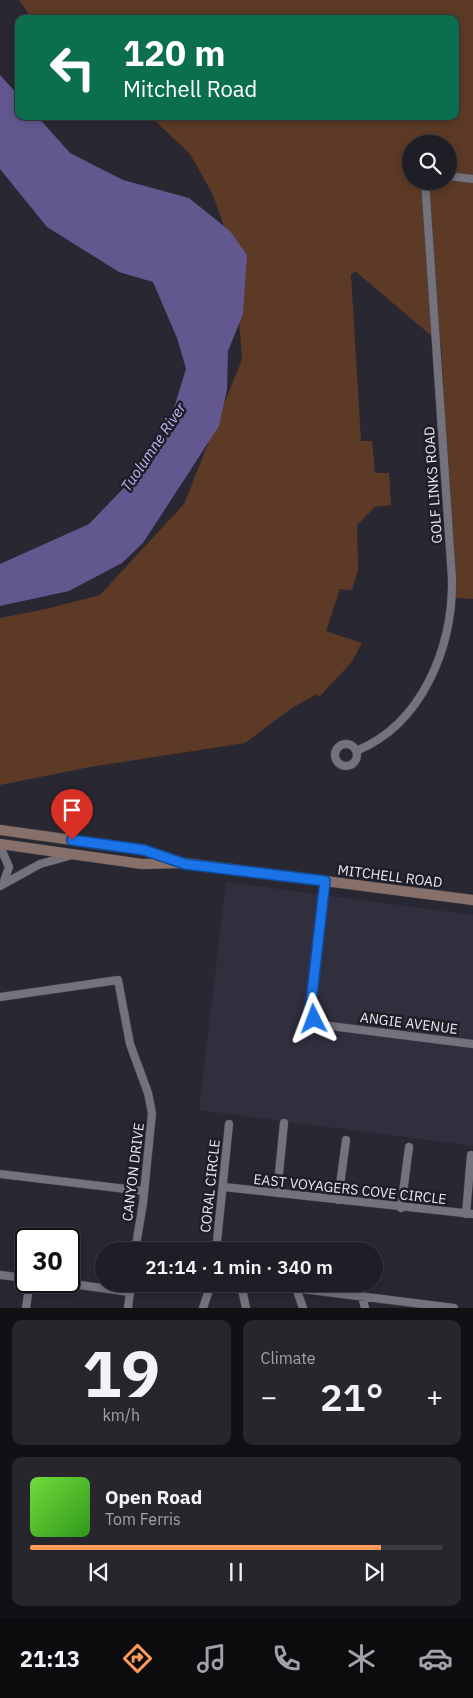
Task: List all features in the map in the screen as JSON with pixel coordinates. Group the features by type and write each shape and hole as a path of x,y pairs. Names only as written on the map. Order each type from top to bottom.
{"main road":[{"name":"MITCHELL ROAD","path":"0,830 144,850 185,864"},
{"name":"MITCHELL ROAD","path":"0,845 142,864 185,864 473,900"}],"street":[{"path":"457,177 473,179"},
{"name":"GOLF LINKS ROAD","path":"356,751 390,731 408,712 424,690 443,649 451,610 452,579 426,190"},
{"path":"0,845 9,867 1,885"},
{"path":"1,885 50,860 73,855"},
{"name":"ANGIE AVENUE","path":"325,881 310,1011 314,1019 322,1025 473,1044"},
{"name":"CANYON DRIVE","path":"0,996 118,980 126,1030 148,1093 152,1113 143,1191 144,1203 137,1242"},
{"path":"277,1193 284,1123"},
{"name":"CORAL CIRCLE","path":"217,1242 229,1124"},
{"path":"338,1200 346,1140"},
{"path":"401,1208 409,1147"},
{"path":"470,1214 471,1155"},
{"path":"0,1174 143,1191"},
{"name":"EAST VOYAGERS COVE CIRCLE","path":"224,1187 401,1208 470,1214"},
{"path":"0,1275 15,1277"},
{"path":"80,1284 95,1285"},
{"path":"128,1308 130,1292"},
{"path":"203,1308 208,1292"},
{"path":"243,1292 246,1308"},
{"path":"297,1292 303,1308"},
{"path":"329,1292 433,1307 454,1308"},
{"path":"26,1308 28,1293"},
{"path":"362,1296 365,1308"}],"shaded area":[{"path":"19,0 473,0 473,599 455,598 441,344 355,271 351,275 361,441 372,441 375,473 389,473 391,505 375,507 357,525 358,570 352,590 340,589 326,631 362,643 351,663 319,697 317,694 292,708 245,743 90,767 0,785 0,618 46,609 100,595 184,504 242,359 234,254 213,195 190,154 154,120 459,120 459,15 29,15"},
{"path":"0,75 15,92 15,120 41,120 70,153 123,180 189,198 230,231 247,255 243,314 228,351 227,390 219,426 143,543 122,563 69,591 0,606 0,564 89,524 140,471 167,431 186,369 177,338 153,282 119,272 47,227 0,169"},
{"path":"226,882 473,915 473,1146 199,1110"}],"route":[{"path":"72,840 144,850 185,864 325,881 310,1011 314,1019"}],"water label":[{"name":"Tuolumne River","path":"153,447"}]}
